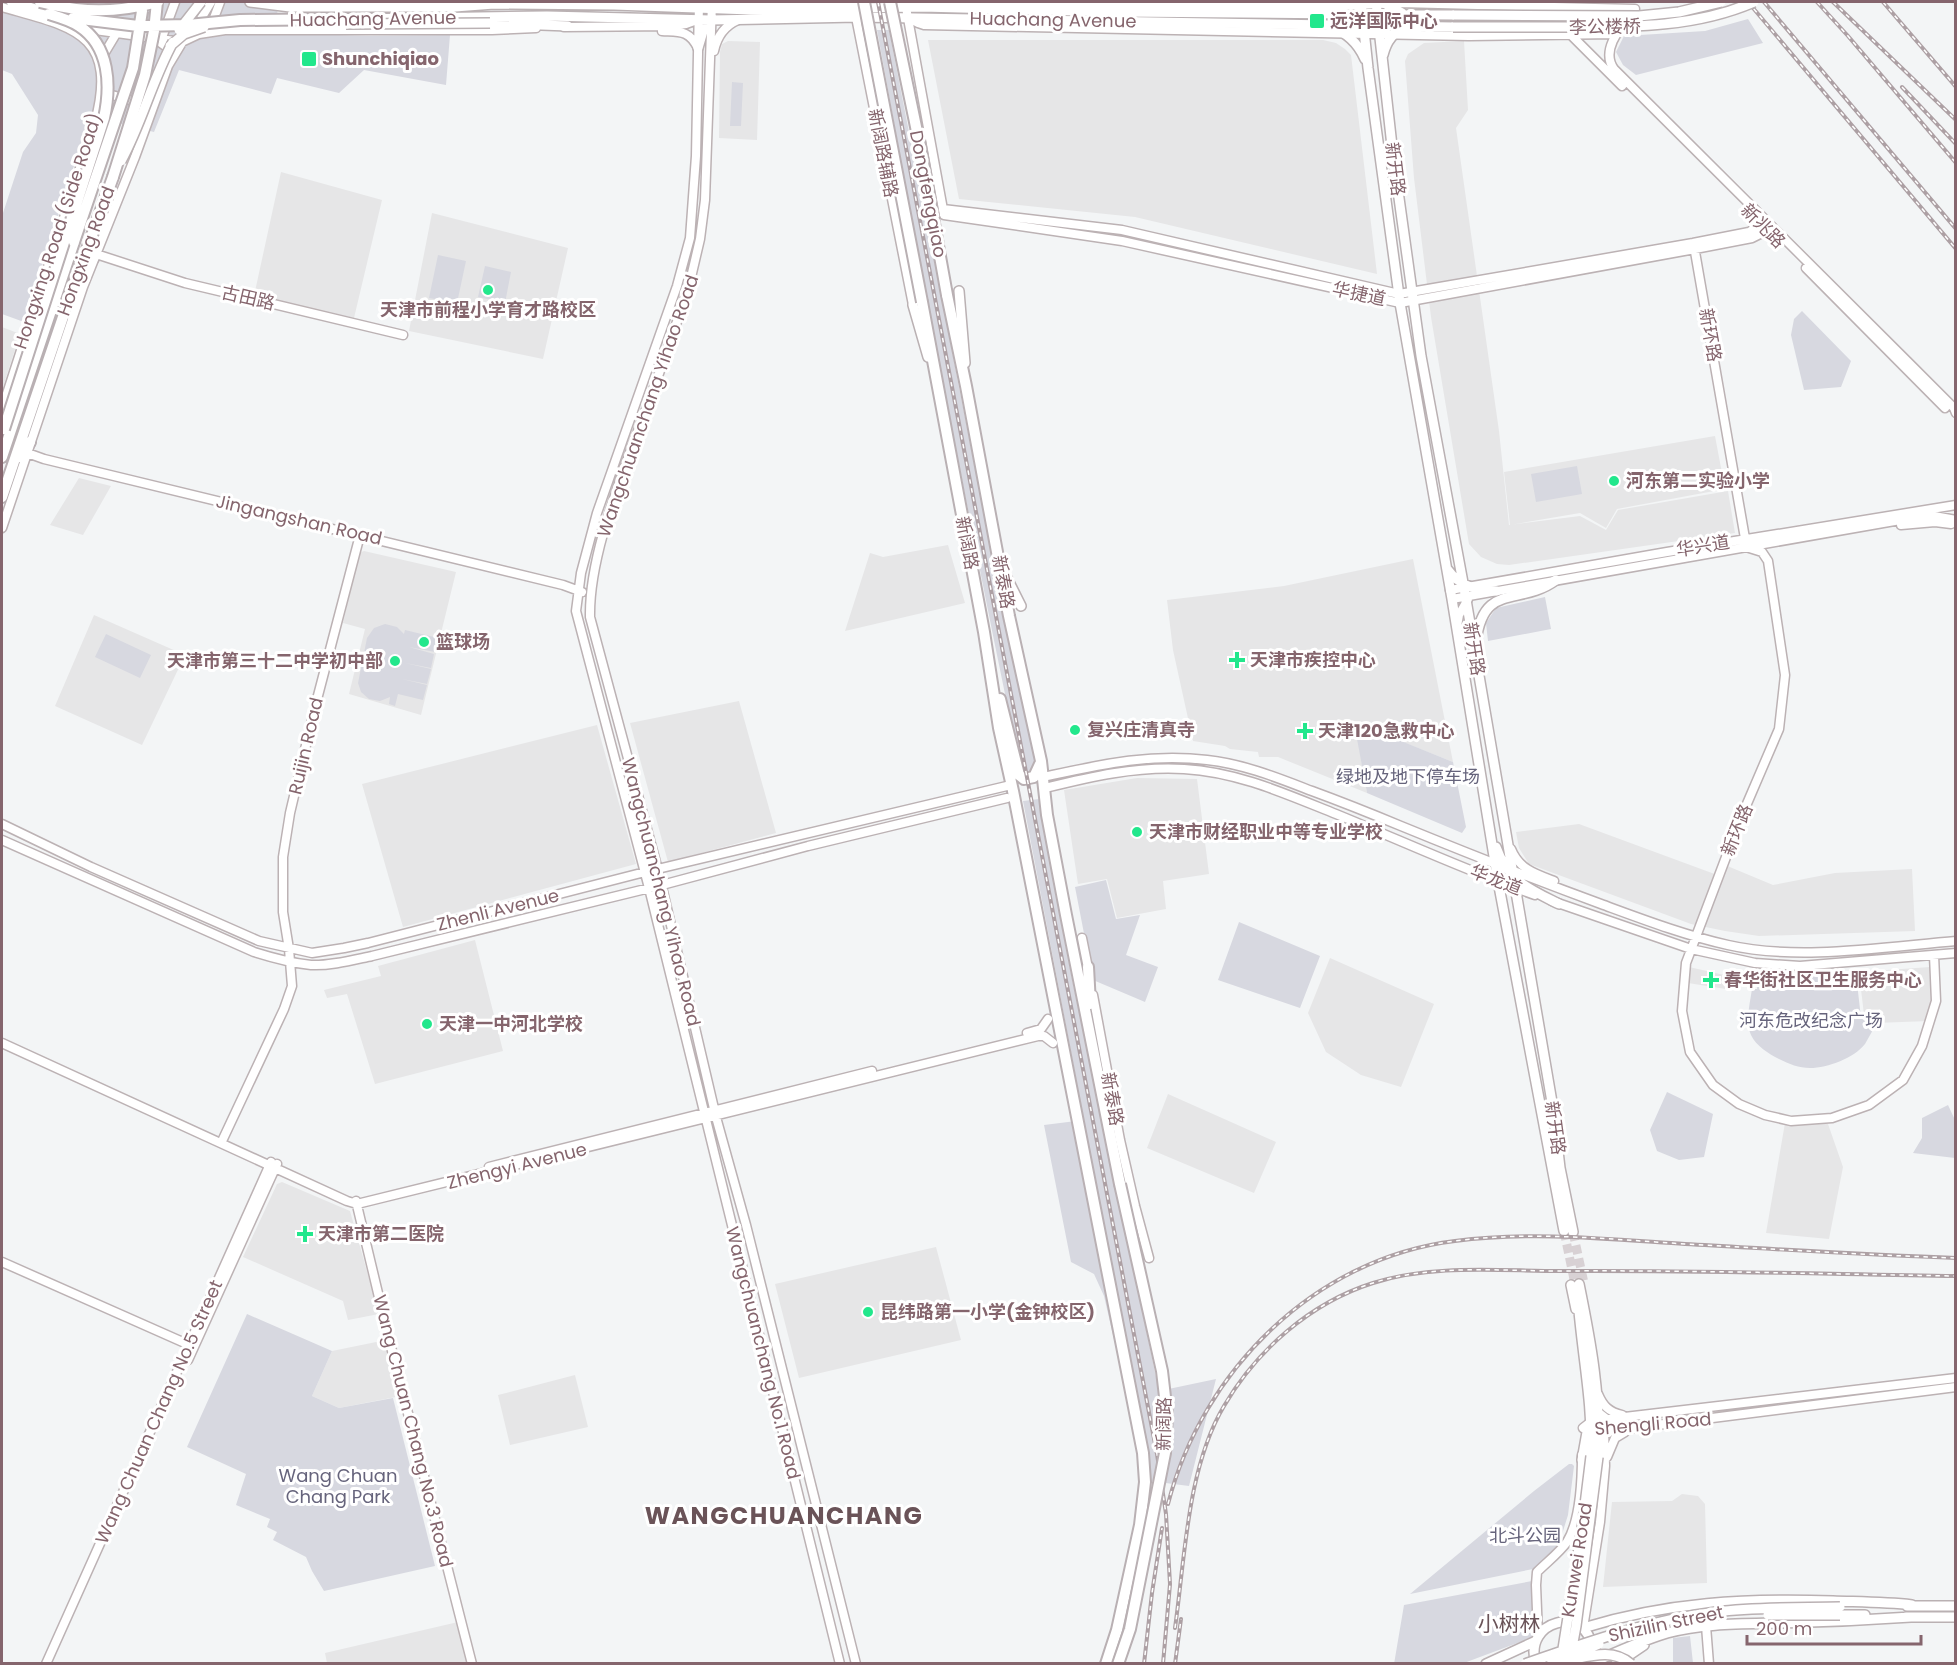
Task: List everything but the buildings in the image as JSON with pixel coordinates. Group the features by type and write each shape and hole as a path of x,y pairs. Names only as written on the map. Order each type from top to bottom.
{"highway":[{"path":"6,431 104,118 108,98 108,76 105,64 93,38 73,22 12,2"},
{"path":"40,2 80,10 99,11 131,8 158,2"},
{"name":"Hongxing Road","path":"2,497 10,472 23,451 72,290 91,253 145,75 158,2"},
{"name":"Dongfengqiao","path":"890,2 966,386"},
{"name":"Hongxing Road","path":"3,448 6,431 133,68 142,5"},
{"name":"Dongfengqiao","path":"857,7 917,303"},
{"name":"Huachang Avenue","path":"49,14 92,22 138,26 188,25 240,20 354,19"},
{"name":"新阔路","path":"917,303 935,373 992,676 999,728 1117,1311 1143,1453 1146,1482 1144,1497 1117,1630 1106,1664"},
{"name":"新泰路","path":"966,386 1009,616 1041,761 1047,815 1100,1091"},
{"path":"992,676 1010,732 1019,776 1024,779 1034,777 1041,761"},
{"path":"1088,967 1088,995 1099,1057 1100,1091"},
{"name":"新阔路","path":"1100,1091 1166,1394 1167,1435 1163,1465 1130,1629 1118,1664"}],"main road":[{"path":"113,177 139,124 154,80 170,46 184,22 201,2"},
{"name":"Huachang Avenue","path":"250,2 291,7 419,8 472,7 494,4 614,5 682,9 699,6 712,14 744,18 857,7 906,5 1120,12 1325,14 1374,7 1407,14"},
{"name":"李公楼桥","path":"1407,14 1639,16 1679,12 1721,2"},
{"name":"李公楼桥","path":"1407,27 1647,26 1701,19 1754,2"},
{"name":"Huachang Avenue","path":"354,19 547,16 607,17 701,24 712,14 731,9 838,10 857,7 909,18 1325,25 1374,31 1407,27"},
{"path":"1374,7 1407,27 1393,35 1385,49 1382,65"},
{"path":"1368,68 1374,31 1374,7"},
{"path":"1374,7 1374,31"},
{"path":"1325,14 1374,31"},
{"name":"Huachang Avenue","path":"170,46 184,34 205,27 243,24 490,23 568,26"},
{"path":"698,48 701,24"},
{"path":"1325,25 1343,33 1360,48 1368,68"},
{"name":"新开路","path":"1368,68 1400,298 1495,865 1568,1232 1510,873 1506,832 1475,652 1468,592 1412,297 1382,65 1374,31"},
{"path":"958,291 966,386"},
{"path":"1000,564 1021,606"},
{"path":"1446,565 1453,577 1468,592 1496,587"},
{"path":"1475,652 1480,622 1486,610 1495,601 1535,592 1556,580"},
{"path":"1490,830 1510,873 1527,887 1559,904"},
{"path":"1577,1284 1600,1425 1590,1458"},
{"path":"1600,1425 1632,1428"},
{"name":"Kunwei Road","path":"1568,1664 1579,1627 1590,1458"},
{"name":"Kunwei Road","path":"1560,1664 1582,1529 1590,1458"},
{"path":"1579,1627 1648,1611 1709,1602 1814,1600 1912,1605"},
{"name":"Shizilin Street","path":"1552,1663 1626,1635 1690,1621 1912,1605 1956,1606"},
{"name":"Shizilin Street","path":"1525,1664 1638,1626 1690,1616 1749,1609 1956,1617"},
{"path":"1568,1664 1589,1661 1668,1633 1706,1626 1911,1617"},
{"path":"1486,1664 1537,1638 1544,1629 1557,1622 1572,1623 1591,1638 1592,1656 1589,1661"},
{"path":"1576,1664 1579,1627"},
{"path":"1616,1664 1637,1649 1668,1633"},
{"path":"1536,1664 1534,1653 1537,1638"},
{"path":"1552,1663 1589,1661 1603,1654 1622,1657 1631,1664"}],"street":[{"path":"98,63 106,54 112,31 111,2"},
{"path":"168,66 169,51 161,40 175,2"},
{"path":"2,528 23,451 91,253 135,157 168,66 211,2"},
{"path":"209,32 220,2"},
{"name":"Huachang Avenue","path":"469,2 494,4"},
{"path":"614,5 660,2 699,6 701,24 707,41 704,103 707,126"},
{"path":"916,2 1188,7 1374,7 1458,3 1635,9 1616,34 1393,35 1374,31 1343,33 924,25 909,18 906,5 916,2"},
{"path":"712,14 830,4 857,7"},
{"path":"2,7 66,26 182,42"},
{"name":"新阔路辅路","path":"857,7 917,303"},
{"path":"1572,35 1573,8"},
{"path":"682,9 701,24"},
{"name":"Wangchuanchang Yihao Road","path":"658,870 591,624 590,610 600,547 619,484 673,333 696,258 705,200 712,14"},
{"path":"707,126 711,107 715,45 725,28 744,18"},
{"name":"华捷道","path":"909,18 943,212 1122,230 1400,298 1694,246 1752,238 1767,226"},
{"name":"Huachang Avenue","path":"182,42 199,34 225,30 492,30 568,26 630,27 701,24"},
{"path":"66,26 83,36 94,52 112,31"},
{"path":"630,27 684,33 692,37 698,48"},
{"name":"新兆路","path":"1616,34 1609,52 1610,64 1614,69 1949,412 1956,414"},
{"name":"新兆路","path":"1572,35 1767,226"},
{"name":"Wangchuanchang Yihao Road","path":"698,48 694,187 687,250 597,513 578,591 578,620 645,872 705,1115"},
{"name":"Hongxing Road (Side Road)","path":"2,409 95,122 101,92 98,63 94,52"},
{"path":"101,92 153,107"},
{"name":"新环路","path":"1694,246 1746,544 1762,552 1768,561 1785,675 1779,729 1740,820 1686,963 1682,1011 1690,1052 1713,1085 1739,1104 1765,1115 1791,1121 1832,1118 1869,1105 1904,1080 1922,1046 1936,1001 1934,955"},
{"name":"古田路","path":"91,253 185,283 403,334"},
{"name":"Jingangshan Road","path":"3,448 23,451 44,459 360,536 591,596"},
{"name":"华兴道","path":"1496,587 1556,580 1901,513 1956,505"},
{"name":"华兴道","path":"1496,587 1667,552 1746,544 1934,516 1956,520"},
{"path":"1865,526 1940,522 1956,526"},
{"name":"Ruijin Road","path":"223,1139 284,1009 292,986 291,962 283,912 283,857 290,813 310,728 360,536"},
{"path":"591,596 595,574"},
{"path":"1451,595 1468,592"},
{"path":"1456,627 1468,592"},
{"path":"1042,777 1108,762 1145,758 1221,762 1279,778 1371,813 1510,873 1695,937 1748,949 1785,952 1956,941"},
{"name":"华龙道","path":"1045,788 1107,774 1138,770 1186,769 1222,774 1272,788 1514,888 1691,949 1748,962 1789,966 1956,953"},
{"name":"Zhenli Avenue","path":"2,824 91,867 259,941 312,952 344,948 645,872 1011,785"},
{"name":"Zhenli Avenue","path":"2,840 254,952 291,962 313,965 347,961 1007,798"},
{"path":"1506,832 1514,857 1524,868 1597,897 1620,911"},
{"path":"658,870 666,885 662,885 670,904"},
{"name":"Wangchuanchang Yihao Road","path":"662,885 715,1113"},
{"path":"649,888 656,908"},
{"name":"新泰路","path":"1082,938 1116,1121 1149,1258"},
{"name":"Zhengyi Avenue","path":"715,1113 1036,1031 1041,1029 1048,1019"},
{"name":"Zhengyi Avenue","path":"356,1201 1038,1036 1044,1036 1053,1043"},
{"path":"2,1039 223,1139 273,1165"},
{"path":"2,1043 356,1201"},
{"path":"700,1086 699,1107 680,1122 694,1120 705,1115 712,1083"},
{"name":"Wangchuanchang No.1 Road","path":"715,1113 746,1225 856,1664"},
{"name":"Wangchuanchang No.1 Road","path":"705,1115 840,1664"},
{"name":"Wang Chuan Chang No.5 Street","path":"46,1664 273,1165"},
{"path":"266,1186 277,1178 294,1174"},
{"name":"Wang Chuan Chang No.3 Road","path":"356,1201 472,1664"},
{"path":"2,1262 190,1349"},
{"path":"2,1267 190,1349"},
{"name":"Wang Chuan Chang No.5 Street","path":"51,1664 190,1349"},
{"name":"Shengli Road","path":"1600,1425 1631,1417 1956,1378"},
{"name":"Shengli Road","path":"1632,1428 1956,1387"},
{"path":"1594,1394 1610,1411 1631,1417"},
{"path":"1537,1638 1537,1572 1563,1547 1571,1533 1600,1425"},
{"path":"1579,1627 1600,1522 1605,1466 1600,1425"},
{"path":"1605,1466 1615,1438 1632,1428"},
{"path":"1706,1626 1709,1664"}],"shaded area":[{"name":"远洋国际中心","path":"928,40 1323,40 1336,43 1351,55 1377,274 1135,217 959,199"},
{"path":"728,41 760,42 757,140 719,138 720,52 722,44"},
{"path":"1464,41 1468,110 1456,128 1499,431 1509,525 1580,516 1606,530 1618,510 1728,491 1735,533 1509,565 1497,564 1481,557 1469,544 1431,317 1414,178 1405,61 1408,54 1424,43"},
{"path":"281,172 382,200 354,318 254,296"},
{"name":"天津市前程小学育才路校区","path":"432,213 568,248 543,359 409,331"},
{"path":"2,327 20,334 2,390"},
{"name":"河东第二实验小学","path":"1715,436 1725,489 1617,509 1606,528 1580,513 1510,525 1504,472"},
{"path":"79,478 111,486 83,535 50,525"},
{"path":"948,545 965,603 845,631 870,553 883,557"},
{"name":"天津市第三十二中学初中部","path":"364,551 456,572 421,715 349,694 365,629 343,623 359,553"},
{"path":"1413,559 1453,762 1355,723 1367,793 1278,757 1259,757 1258,752 1193,741 1173,650 1167,600 1284,586"},
{"path":"94,615 185,655 142,745 55,706"},
{"path":"739,701 776,833 668,862 630,723"},
{"path":"597,725 636,864 403,927 362,784"},
{"name":"天津市财经职业中等专业学校","path":"1137,778 1197,779 1209,874 1163,881 1166,909 1117,918 1107,879 1078,884 1064,790"},
{"path":"1579,824 1720,876 1725,865 1773,885 1835,873 1912,869 1915,931 1759,936 1691,924 1529,864 1519,848 1516,832"},
{"name":"天津一中河北学校","path":"475,940 503,1051 375,1084 347,994 327,998 324,990 381,976 378,966"},
{"path":"1330,958 1434,1004 1401,1087 1361,1075 1326,1052 1308,1013"},
{"name":"春华街社区卫生服务中心","path":"1689,967 1733,977 1732,990 1688,983"},
{"path":"1930,967 1932,1002 1929,1021 1875,1023 1864,1015 1859,972"},
{"path":"1168,1094 1276,1142 1254,1193 1147,1148"},
{"path":"1785,1123 1828,1124 1843,1167 1829,1239 1766,1233"},
{"name":"天津市第二医院","path":"282,1182 350,1211 379,1314 348,1320 343,1301 243,1257 277,1184"},
{"name":"昆纬路第一小学(金钟校区)","path":"936,1247 961,1340 799,1378 775,1284"},
{"path":"386,1340 401,1396 339,1408 312,1396 332,1351"},
{"path":"575,1375 588,1427 510,1445 498,1395"},
{"path":"1682,1494 1698,1496 1705,1504 1707,1583 1603,1587 1612,1502 1672,1501"},
{"path":"458,1622 468,1663 327,1663 325,1653"}],"green space":[{"path":"2,2 278,2 276,33 369,36 450,35 446,85 364,70 339,93 277,78 271,94 179,70 154,132 102,119 89,119 24,322 2,314 2,216 23,152 36,133 38,115 12,74 2,70"},
{"path":"1748,19 1763,43 1636,75 1623,65 1616,52 1624,36 1705,31"},
{"path":"877,30 889,30 1001,601 1037,763 1034,773 1025,775 1020,767 982,583"},
{"path":"732,82 743,83 741,126 730,126"},
{"path":"438,255 466,261 457,303 429,298"},
{"path":"485,266 511,272 505,303 478,297"},
{"path":"1802,311 1851,361 1841,387 1804,390 1791,335 1794,319"},
{"path":"1577,466 1582,494 1536,502 1531,474"},
{"path":"1545,597 1551,629 1488,641 1486,623 1496,608"},
{"path":"385,624 397,627 404,634 405,630 438,638 435,652 409,647 434,654 431,668 405,663 431,669 427,684 402,679 427,685 423,700 398,694 395,706 389,704 390,697 380,701 369,699 361,692 358,683 367,638 374,628"},
{"path":"106,634 151,655 140,678 95,657"},
{"name":"绿地及地下停车场","path":"1363,728 1369,728 1453,762 1466,827 1462,833 1367,793 1357,739"},
{"path":"1039,799 1073,984 1159,1391 1216,1379 1189,1486 1150,1481 1130,1409 1104,1296 1094,1274 1071,1262 1044,1125 1084,1120 1023,801"},
{"path":"1106,880 1116,919 1140,915 1126,955 1158,967 1145,1002 1093,980 1075,887"},
{"path":"1239,922 1320,956 1300,1008 1218,980"},
{"name":"河东危改纪念广场","path":"1856,974 1861,1018 1874,1028 1865,1044 1854,1054 1825,1066 1802,1067 1771,1055 1753,1039 1749,1030 1748,1012 1752,989 1757,989 1758,975"},
{"path":"1667,1092 1713,1114 1704,1157 1679,1160 1657,1151 1650,1130"},
{"path":"1948,1105 1955,1120 1955,1158 1913,1153 1922,1138 1922,1118"},
{"name":"Wang Chuan Chang Park","path":"247,1314 332,1351 312,1396 339,1408 393,1398 435,1566 324,1591 306,1557 273,1540 277,1532 267,1527 270,1519 236,1505 246,1474 187,1447"},
{"name":"北斗公园","path":"1569,1464 1574,1466 1568,1515 1558,1547 1533,1569 1410,1594 1534,1491"},
{"name":"小树林","path":"1532,1581 1533,1637 1464,1663 1394,1664 1404,1605"},
{"path":"1690,1636 1693,1663 1673,1663 1673,1638"}],"tunnel":[{"path":"1564,1231 1575,1284"},
{"path":"1573,1232 1584,1283"}],"railway":[{"path":"878,2 1157,1454 1166,1514 1170,1584 1163,1664"},
{"path":"1748,2 1956,249"},
{"path":"1764,2 1956,229"},
{"path":"1817,2 1956,163"},
{"path":"1833,2 1956,120"},
{"path":"1883,2 1956,87"},
{"path":"1902,87 1956,144"},
{"path":"1168,1504 1184,1455 1208,1409 1237,1367 1272,1329 1312,1297 1356,1271 1404,1252 1455,1241 1541,1236 1956,1258"},
{"path":"1175,1628 1189,1514 1195,1485 1202,1457 1224,1406 1252,1366 1287,1331 1307,1316 1350,1292 1396,1277 1466,1270 1956,1276"},
{"path":"1144,1664 1162,1528"},
{"path":"1175,1664 1181,1619"}],"place":[{"name":"远洋国际中心","path":"1317,21"},
{"name":"Shunchiqiao","path":"309,59"},
{"name":"天津市前程小学育才路校区","path":"488,290"},
{"name":"河东第二实验小学","path":"1614,481"},
{"name":"篮球场","path":"424,642"},
{"name":"天津市疾控中心","path":"1237,660"},
{"name":"天津市第三十二中学初中部","path":"395,661"},
{"name":"复兴庄清真寺","path":"1075,730"},
{"name":"天津120急救中心","path":"1305,731"},
{"name":"天津市财经职业中等专业学校","path":"1137,832"},
{"name":"春华街社区卫生服务中心","path":"1711,980"},
{"name":"天津一中河北学校","path":"427,1024"},
{"name":"天津市第二医院","path":"305,1234"},
{"name":"昆纬路第一小学(金钟校区)","path":"868,1312"}],"district":[{"name":"WANGCHUANCHANG","path":"784,1516"},
{"name":"小树林","path":"1509,1624"}]}
